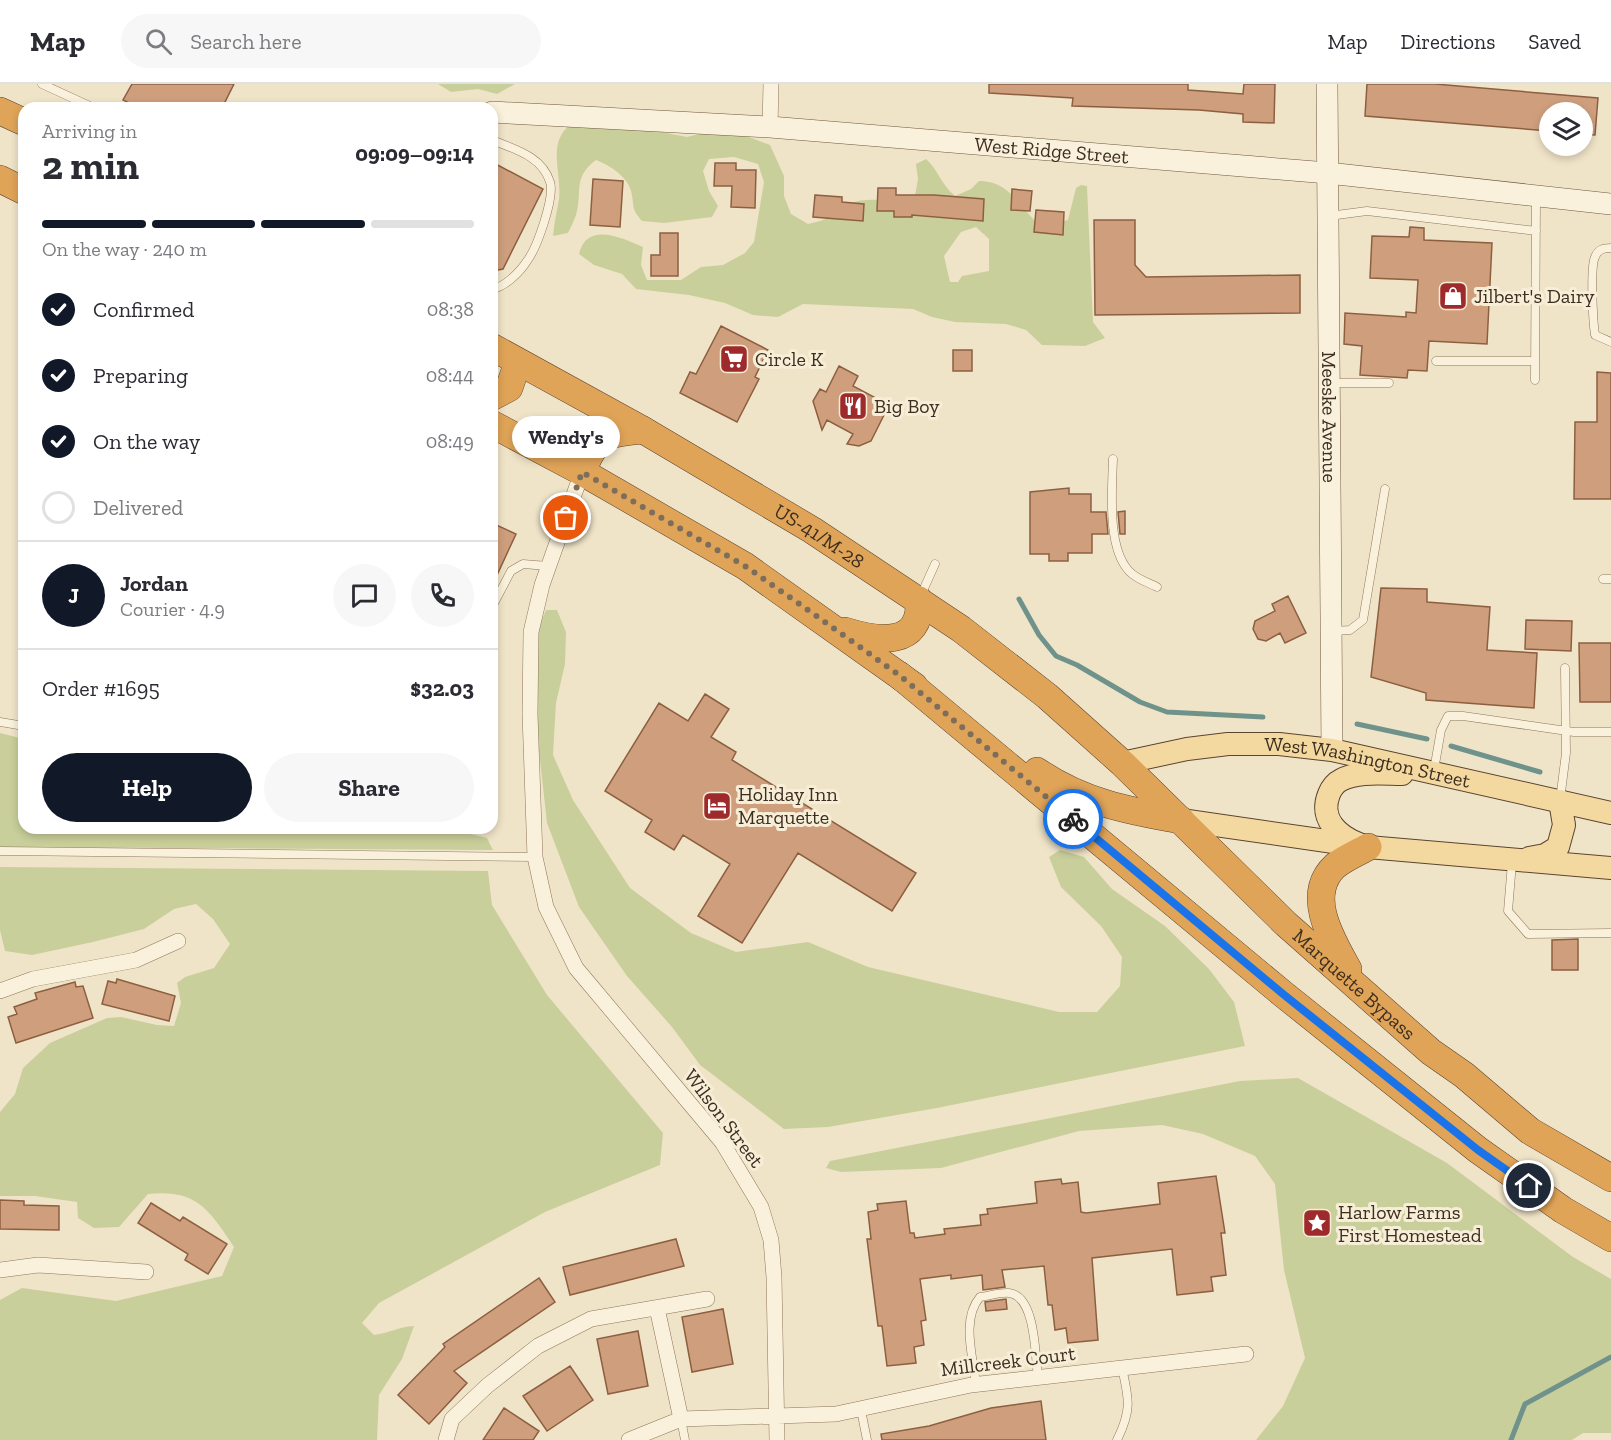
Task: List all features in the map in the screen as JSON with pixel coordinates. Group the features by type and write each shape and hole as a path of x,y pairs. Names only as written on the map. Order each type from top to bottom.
{"highway":[{"path":"0,111 18,119"},
{"name":"US-41/M-28","path":"498,350 643,430 812,530 919,600 1047,696 1122,763"},
{"path":"498,394 509,388 518,362"},
{"path":"498,427 582,472 745,566 1059,787 1091,801 1182,820"},
{"path":"582,472 592,447 606,437 643,430"},
{"path":"832,627 879,639 901,636 917,622 920,613 919,600"},
{"path":"899,675 1283,994 1478,1150 1563,1210 1611,1238"},
{"name":"Marquette Bypass","path":"1122,763 1286,924 1431,1052 1464,1075 1530,1131 1611,1178"},
{"path":"1358,986 1331,938 1321,900 1325,879 1330,872 1368,847"}],"main road":[{"name":"West Washington Street","path":"1122,763 1187,748 1228,744 1280,744 1332,750 1611,813"},
{"path":"1368,847 1341,835 1333,828 1326,809 1335,784 1352,776 1433,773"},
{"path":"1512,861 1545,855 1558,847 1564,825 1560,801"},
{"path":"1182,820 1368,847 1611,868"}],"street":[{"path":"770,127 771,84"},
{"name":"Meeske Avenue","path":"1327,84 1332,750"},
{"name":"West Ridge Street","path":"498,112 770,127 1328,173 1611,204"},
{"name":"Wilson Street","path":"582,472 549,566 531,632 530,714 535,857 546,907 576,968 722,1142 761,1207 771,1240 774,1277 777,1440"},
{"path":"0,992 33,979 136,960 178,941"},
{"path":"0,1270 38,1265 146,1272"},
{"path":"446,1440 452,1419 487,1386 538,1346 591,1319 708,1299"},
{"path":"630,1440 681,1419 657,1308"},
{"name":"Millcreek Court","path":"681,1419 836,1414 976,1384 1246,1353"}],"lane":[{"path":"42,84 81,102"},
{"path":"498,143 533,158 550,182 547,213 528,261 498,288"},
{"path":"1535,380 1536,196"},
{"path":"1328,216 1367,211 1536,231"},
{"path":"1611,248 1602,248 1597,253 1593,267 1595,335 1611,342"},
{"path":"1436,361 1535,361"},
{"path":"1331,383 1389,383"},
{"path":"1113,459 1113,526 1120,560 1131,573 1157,587"},
{"path":"1332,631 1350,630 1363,620 1385,489"},
{"path":"498,596 511,572 523,564 549,566"},
{"path":"919,600 934,564"},
{"path":"1560,801 1566,753 1565,668"},
{"path":"1433,773 1441,730 1448,716 1564,730 1611,732"},
{"path":"0,722 18,725"},
{"path":"0,851 535,857"},
{"path":"1512,861 1508,911 1528,934 1611,933"},
{"path":"976,1384 970,1318 980,1297 1000,1294 1010,1293 1024,1300 1029,1312 1038,1377"},
{"path":"1117,1440 1127,1421 1130,1402 1122,1368"},
{"path":"861,1410 867,1440"},
{"path":"681,1419 685,1440"}],"green space":[{"path":"438,84 515,84 497,94 478,89 451,92"},
{"path":"571,124 646,129 687,137 707,132 741,134 770,145 784,176 784,196 791,214 808,224 827,218 856,202 914,201 918,179 916,164 926,159 955,196 971,189 979,181 989,182 1011,194 1035,221 1056,223 1068,220 1076,188 1081,185 1087,186 1093,322 1105,338 1085,346 1042,345 1026,330 1006,324 955,322 932,317 913,309 803,304 778,317 753,315 725,303 689,295 636,289 622,274 594,265 579,254 583,244 589,238 606,235 643,247 641,265 647,280 681,280 701,267 723,265 745,253 754,242 764,182 758,164 734,157 709,159 703,171 709,191 718,206 712,217 664,223 642,221 634,210 631,191 626,181 612,168 596,160 581,179 576,215 568,233 553,236 559,199 557,149 563,132","holes":["976,227 989,239 989,271 962,276 958,282 950,282 944,256 961,232"]},
{"path":"546,610 557,610 566,632 565,664 556,703 553,755 573,800 630,888 691,933 736,952 808,942 868,967 1059,1012 1097,1012 1120,986 1122,957 1101,926 1061,887 1049,857 1060,850 1084,857 1112,889 1165,926 1209,969 1234,1002 1245,1046 937,1108 828,1127 784,1129 700,1065 672,1027 627,976 579,907 547,823 535,715 537,631"},
{"path":"0,733 18,738 18,834 471,834 487,838 493,850 0,847"},
{"path":"0,867 488,871 492,905 547,995 663,1133 660,1165 545,1212 379,1303 362,1323 374,1335 414,1326 402,1359 379,1395 377,1440 0,1440 0,1300 22,1288 116,1301 222,1276 234,1247 217,1222 200,1204 178,1195 148,1194 119,1227 94,1228 78,1218 77,1202 35,1196 0,1196 0,1112 15,1094 23,1068 50,1043 107,1018 121,1017 157,1025 174,1026 181,1003 177,983 185,977 214,968 230,944 213,919 196,904 174,909 144,929 93,942 32,955 5,951 0,930"},
{"path":"1298,1078 1447,1163 1573,1257 1611,1279 1611,1433 1583,1433 1572,1440 1256,1440 1283,1406 1305,1358 1284,1270 1275,1184 1255,1156 1203,1134 1162,1125 1079,1131 941,1168 841,1172 826,1168 830,1161 1240,1081"}],"building":[{"path":"132,84 234,84 225,102 127,102 123,100"},
{"path":"989,84 1188,84 1188,90 1243,94 1244,84 1275,84 1274,123 1243,122 1243,114 1199,110 1072,106 1073,98 989,93"},
{"path":"1367,84 1435,84 1598,98 1595,135 1593,135 1593,102 1539,102 1539,130 1365,116"},
{"path":"715,163 736,163 736,170 756,170 755,208 731,207 732,186 714,186"},
{"path":"498,165 543,189 503,269 498,270"},
{"path":"593,179 623,181 620,227 590,225"},
{"path":"878,188 896,188 896,195 984,199 983,221 912,215 912,217 894,217 894,211 877,211"},
{"path":"1012,189 1032,191 1030,211 1011,210"},
{"path":"815,195 842,197 842,202 864,204 863,221 813,217"},
{"path":"1036,210 1064,212 1063,235 1034,232"},
{"path":"1094,220 1135,220 1135,265 1146,277 1300,275 1300,313 1095,315"},
{"name":"Jilbert's Dairy","path":"1410,227 1424,228 1424,240 1492,243 1487,344 1429,341 1427,371 1408,370 1407,378 1360,375 1362,346 1344,344 1345,313 1406,317 1406,312 1416,313 1418,280 1370,278 1372,236 1409,237"},
{"path":"660,233 678,233 678,276 651,276 651,255 660,255"},
{"path":"721,326 768,350 755,377 759,379 737,422 680,393 690,372 696,374"},
{"path":"953,350 972,350 972,371 953,371"},
{"name":"Big Boy","path":"839,366 858,376 853,386 889,405 871,441 859,446 847,444 853,434 827,420 822,430 813,401 820,389 826,392"},
{"path":"1597,372 1611,373 1611,499 1574,499 1575,422 1597,422"},
{"path":"1069,488 1069,494 1091,494 1091,512 1106,512 1108,534 1092,534 1092,553 1068,553 1068,561 1049,561 1049,554 1030,554 1030,492"},
{"path":"1125,511 1125,534 1120,534 1118,512"},
{"path":"498,526 516,534 498,573"},
{"path":"1381,588 1427,589 1427,602 1490,607 1487,650 1537,653 1534,708 1426,700 1426,693 1371,677"},
{"path":"1288,596 1306,633 1285,643 1280,633 1266,641 1258,639 1253,629 1255,621 1275,611 1272,604"},
{"path":"1526,620 1572,621 1571,651 1525,649"},
{"path":"1579,643 1611,643 1611,702 1580,702"},
{"name":"Holiday Inn Marquette","path":"705,694 729,709 711,737 736,752 732,760 916,873 892,911 798,853 742,943 698,916 730,864 683,835 674,850 645,832 652,820 605,791 659,703 688,721"},
{"path":"1578,939 1578,970 1552,970 1552,940"},
{"path":"117,979 175,996 169,1021 102,1004 108,981 116,983"},
{"path":"75,982 76,987 83,986 93,1018 16,1043 8,1017 17,1014 14,1007 37,999 35,993"},
{"path":"1216,1176 1225,1233 1221,1233 1226,1275 1211,1277 1213,1291 1177,1295 1172,1249 1092,1258 1098,1340 1068,1343 1066,1328 1055,1330 1052,1305 1048,1305 1044,1266 1002,1270 1005,1287 983,1290 982,1275 951,1279 951,1275 920,1279 926,1320 921,1321 924,1345 914,1347 916,1363 887,1366 882,1326 878,1326 867,1239 871,1239 868,1212 878,1210 877,1204 906,1201 910,1233 914,1233 915,1238 945,1234 944,1229 981,1225 980,1215 988,1214 987,1209 1037,1203 1035,1182 1061,1179 1062,1184 1078,1182 1081,1212 1086,1213 1160,1204 1158,1183"},
{"path":"0,1200 24,1201 24,1205 59,1206 59,1230 0,1229"},
{"path":"151,1203 180,1221 183,1217 227,1244 208,1274 185,1260 188,1254 138,1223"},
{"path":"676,1239 684,1266 570,1295 563,1267"},
{"path":"539,1278 555,1302 454,1371 467,1383 429,1424 398,1395 445,1347 443,1344"},
{"path":"1006,1299 1007,1309 986,1311 985,1302"},
{"path":"723,1309 733,1364 692,1372 682,1317"},
{"path":"638,1331 648,1386 608,1394 597,1339"},
{"path":"570,1366 593,1400 547,1431 523,1396"},
{"path":"1041,1401 1046,1440 882,1440 881,1434 929,1426 991,1408"},
{"path":"504,1408 539,1431 533,1440 483,1440"}],"waterway":[{"path":"1019,599 1039,635 1056,656 1077,665 1140,702 1167,712 1263,717"},
{"path":"1357,724 1427,739"},
{"path":"1451,746 1540,772"},
{"path":"1511,1440 1525,1404 1611,1357"}],"way so far":[{"path":"566,518 582,472 745,566 899,675 1073,819"}],"place":[{"name":"Jilbert's Dairy","path":"1453,296"},
{"name":"Circle K","path":"734,359"},
{"name":"Big Boy","path":"853,406"},
{"name":"Wendy's","path":"566,518"},
{"name":"Holiday Inn Marquette","path":"717,806"},
{"name":"Harlow Farms First Homestead","path":"1317,1223"}],"route":[{"path":"1073,819 1283,994 1478,1150 1529,1186"}]}
